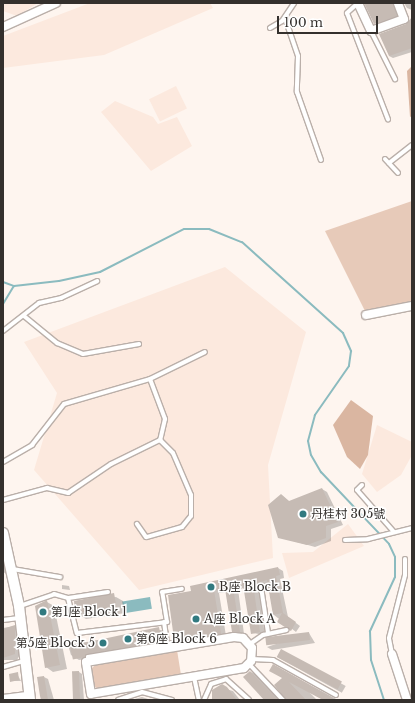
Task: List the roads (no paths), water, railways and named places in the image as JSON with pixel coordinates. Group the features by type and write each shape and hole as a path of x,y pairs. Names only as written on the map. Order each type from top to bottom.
{"street":[{"path":"3,27 56,3"},
{"path":"358,3 371,32 404,19 398,3"},
{"path":"366,315 412,306"},
{"path":"3,533 13,569 30,698 3,699"},
{"path":"234,637 250,644 250,661 194,677 91,697 88,662 234,637"},
{"path":"392,654 407,700"}],"lane":[{"path":"270,28 285,18 294,3"},
{"path":"358,3 347,13 388,119"},
{"path":"285,18 298,56 298,92 321,160"},
{"path":"3,20 14,23"},
{"path":"371,32 395,79"},
{"path":"389,163 412,146"},
{"path":"385,159 398,173"},
{"path":"3,332 39,303 60,298 97,281"},
{"path":"24,316 57,343 83,354 139,344"},
{"path":"3,462 32,445 64,404 150,380 205,352"},
{"path":"150,380 165,419 160,440"},
{"path":"3,500 47,488 68,493 111,464 160,440"},
{"path":"137,524 146,537 182,527 191,516 191,495 172,453 160,440"},
{"path":"362,485 357,490 394,532"},
{"path":"345,540 368,539 412,528"},
{"path":"392,654 389,638 405,575 404,559"},
{"path":"13,569 60,577"},
{"path":"261,588 268,633"},
{"path":"68,598 73,628 80,634 167,622 162,592 182,589"},
{"path":"19,606 54,594 68,598 108,592"},
{"path":"3,620 20,618"},
{"path":"164,622 167,644"},
{"path":"250,644 268,633 286,630"},
{"path":"88,662 88,657 167,644 192,641 194,644"},
{"path":"250,661 273,660 336,695"},
{"path":"3,667 24,661"},
{"path":"250,661 283,700"},
{"path":"194,677 199,700"},
{"path":"204,700 212,684 226,680 249,700"},
{"path":"118,700 142,692 172,700"}],"water":[{"path":"150,597 152,609 124,613 122,601"}],"waterway":[{"path":"3,282 14,286 59,281 100,272 184,229 209,229 242,242 343,333 351,351 349,366 315,415 308,441 311,455 321,472 389,544 395,557 395,577 370,631 371,660 384,700"},
{"path":"3,304 14,286"}],"place":[{"name":"丹桂村 305號","path":"303,514"},
{"name":"B座 Block B","path":"211,587"},
{"name":"第1座 Block 1","path":"43,612"},
{"name":"A座 Block A","path":"196,619"},
{"name":"第6座 Block 6","path":"128,639"},
{"name":"第5座 Block 5","path":"103,643"}]}
